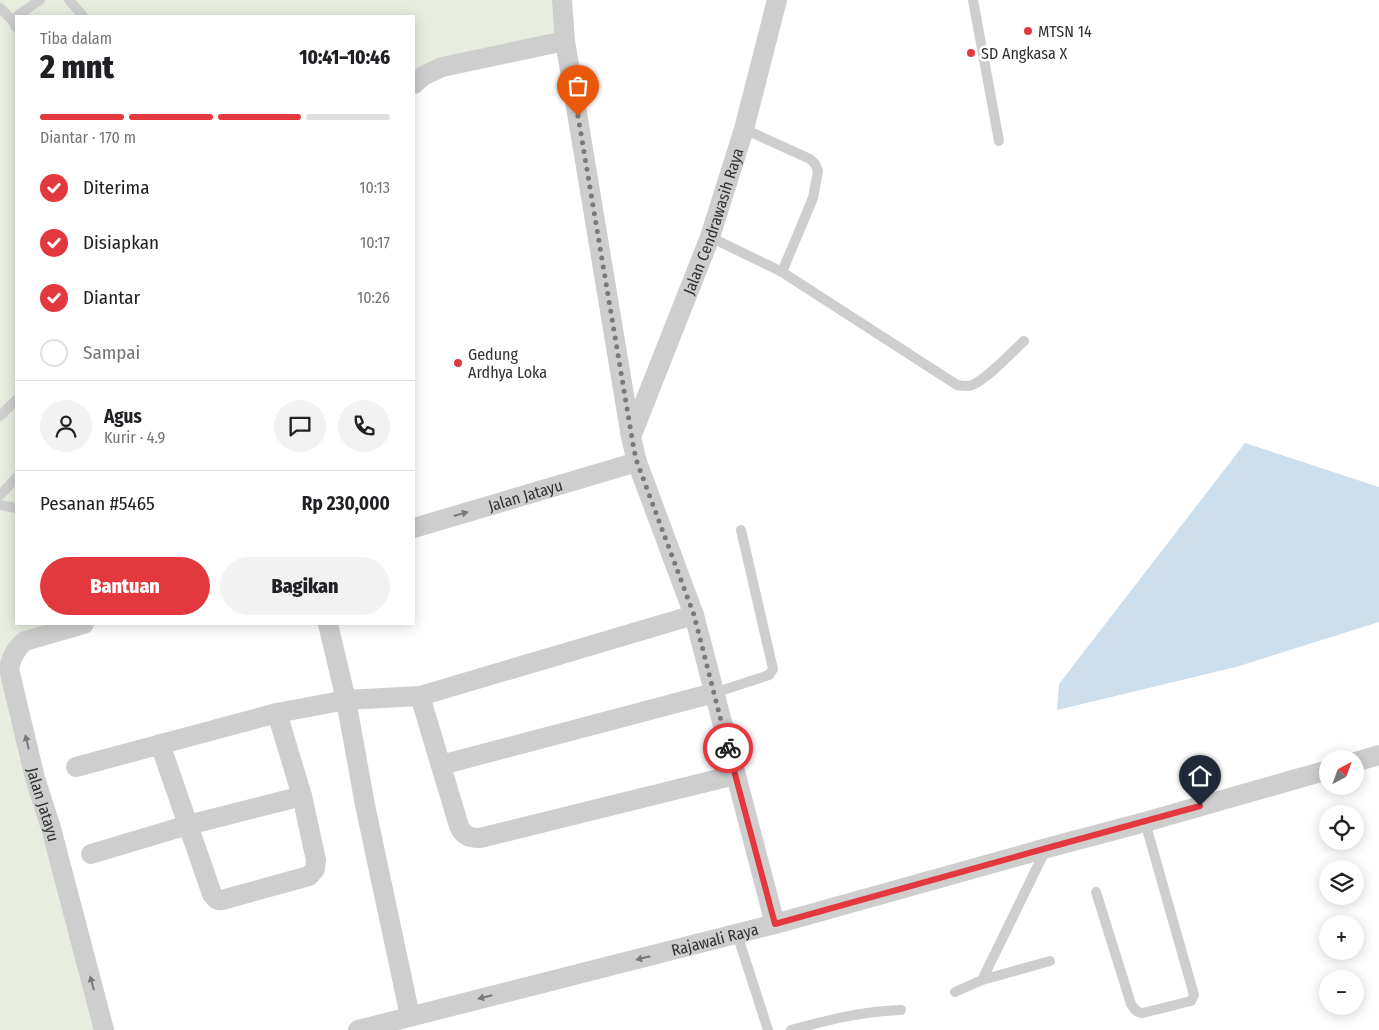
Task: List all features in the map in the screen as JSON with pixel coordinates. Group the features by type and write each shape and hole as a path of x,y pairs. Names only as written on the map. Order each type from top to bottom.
{"street":[{"path":"562,0 565,41 637,462 694,615 775,924"},
{"name":"Jalan Cendrawasih Raya","path":"632,437 710,237 744,129 777,0"},
{"path":"415,83 423,76 442,67 565,41"},
{"name":"Jalan Jatayu","path":"415,528 637,462"},
{"path":"76,767 277,713 346,700 420,696 694,615"},
{"name":"Jalan Jatayu","path":"81,625 25,641 19,645 10,662 9,669 35,778 51,828 104,1030"},
{"path":"328,625 346,700 365,805 410,1016"},
{"path":"441,765 714,694"},
{"path":"420,696 459,826 464,835 474,838 735,775"},
{"path":"160,744 212,894 216,899 222,900 304,878 315,869 316,860 302,796 277,713"},
{"path":"1364,759 1379,755"},
{"name":"Rajawali Raya","path":"358,1030 775,924 1319,773"},
{"path":"91,854 188,825 302,796"}],"lane":[{"path":"21,15 40,0"},
{"path":"69,0 82,15"},
{"path":"973,0 999,141"},
{"path":"0,8 15,20"},
{"path":"744,129 810,159 818,171 813,198 782,272"},
{"path":"710,237 782,272 957,385 968,386 976,383 991,372 1024,341"},
{"path":"0,416 15,401"},
{"path":"0,495 15,479"},
{"path":"0,505 15,508"},
{"path":"714,694 769,676 773,669 741,530"},
{"path":"1096,892 1131,1004 1135,1010 1143,1013 1192,1001 1194,996 1145,822"},
{"path":"982,980 1047,848"},
{"path":"737,934 768,1030"},
{"path":"955,992 982,980 1050,961"},
{"path":"791,1030 844,1016 867,1012 901,1010"}],"shaded area":[{"path":"0,0 562,0 565,41 415,84 415,15 15,15 15,625 82,625 13,656 104,1030 0,1030"}],"water":[{"path":"1245,443 1379,487 1379,622 1236,667 1057,710 1059,684"}],"way so far":[{"path":"578,116 634,450 694,615 728,748"}],"place":[{"name":"MTSN 14","path":"1028,31"},
{"name":"SD Angkasa X","path":"971,53"},
{"name":"Gedung Ardhya Loka","path":"458,363"}],"route":[{"path":"728,748 775,924 1200,806"}]}
